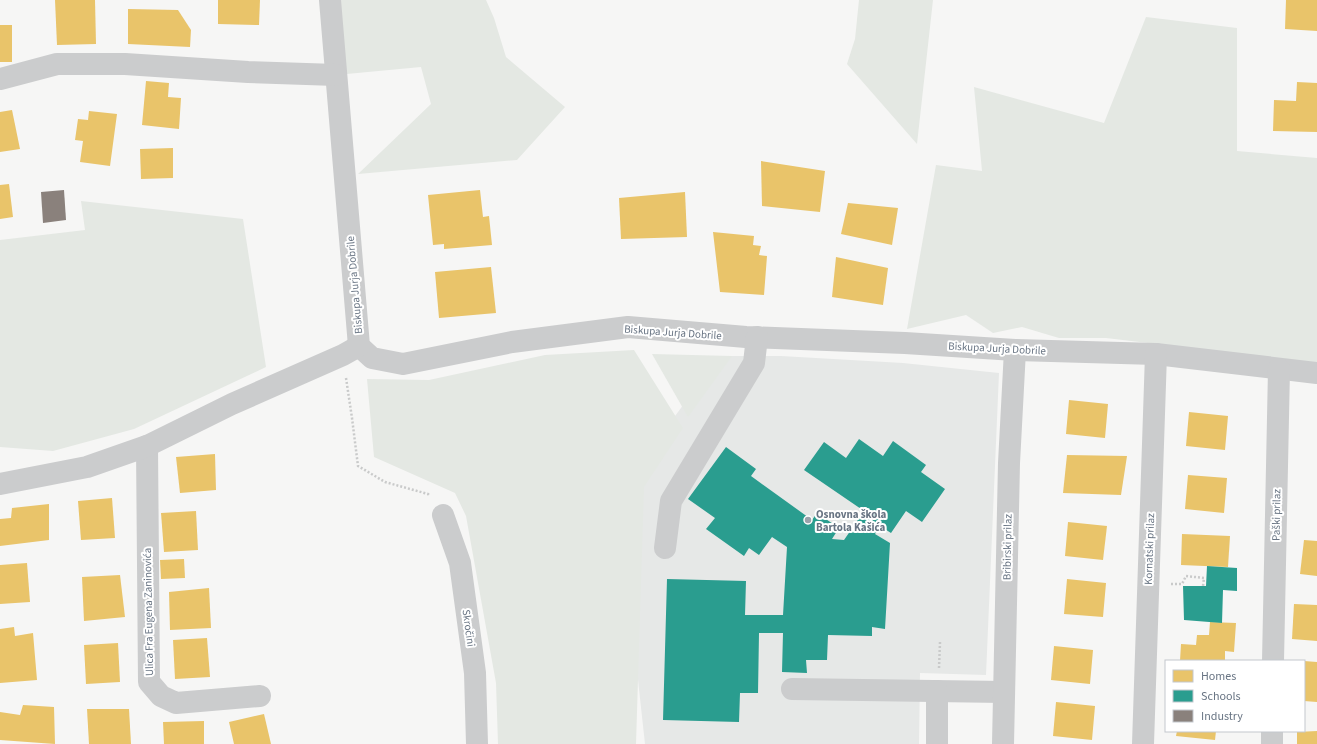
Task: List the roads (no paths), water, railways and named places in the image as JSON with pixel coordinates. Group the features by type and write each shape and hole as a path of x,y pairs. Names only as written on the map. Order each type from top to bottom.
{"street":[{"name":"Biskupa Jurja Dobrile","path":"330,0 336,75 351,350 372,358 403,364 512,342 628,327 746,337 905,343 1016,350 1156,354 1317,373"},
{"path":"0,79 57,64 125,64 248,72 336,75"},
{"path":"665,548 670,501 754,363 757,337"},
{"path":"0,484 87,467 147,446 232,404 351,350"},
{"name":"Bribirski prilaz","path":"1003,744 1009,463 1016,350"},
{"name":"Kornatski prilaz","path":"1143,744 1156,354"},
{"name":"Paški prilaz","path":"1273,660 1279,369"},
{"name":"Ulica Fra Eugena Zaninovića","path":"147,446 149,682 161,696 176,703 260,696"},
{"name":"Skročini","path":"443,515 460,564 475,673 477,744"},
{"path":"792,689 1004,692"},
{"path":"937,744 938,691"},
{"path":"1272,732 1272,744"}],"place":[{"name":"Osnovna škola Bartola Kašića","path":"808,520"}]}
